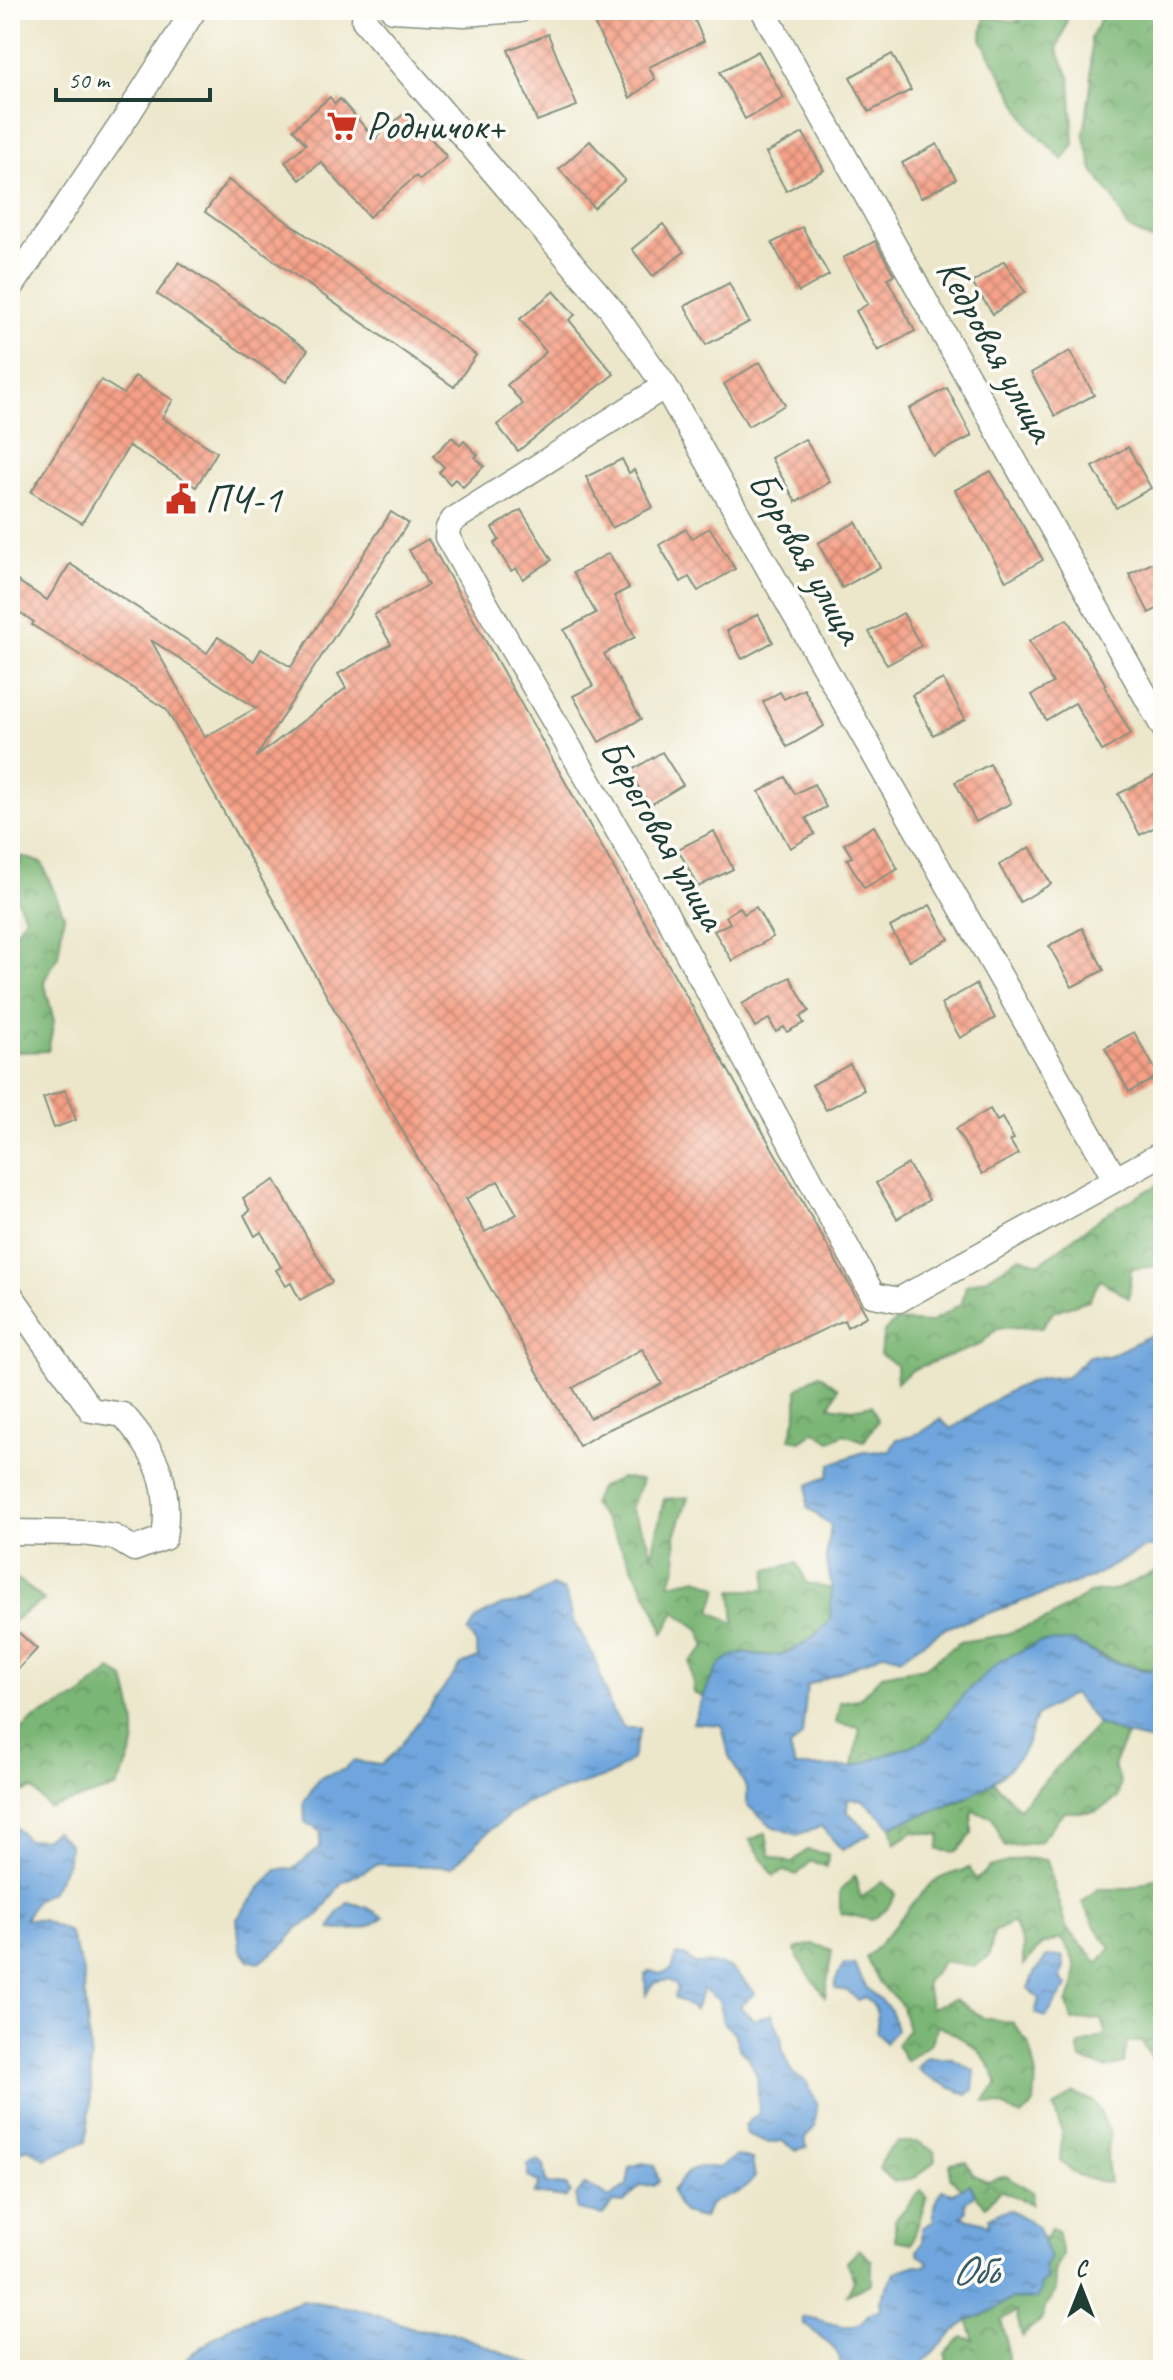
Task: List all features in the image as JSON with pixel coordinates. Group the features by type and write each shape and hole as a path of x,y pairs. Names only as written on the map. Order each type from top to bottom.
{"street":[{"path":"10,289 102,155 194,10"},
{"path":"393,10 464,14 520,10"},
{"name":"Кедровая улица","path":"763,10 1163,727"},
{"name":"Боровая улица","path":"364,15 591,285 665,386 1115,1179"},
{"name":"Береговая улица","path":"665,386 453,520 447,537 664,910 873,1295 899,1300 1115,1179"},
{"path":"1115,1179 1163,1153"},
{"path":"10,1294 91,1410 123,1415 146,1441 161,1469 167,1518 164,1538 134,1549 114,1537 10,1532"}],"green space":[{"path":"1005,10 1064,10 1067,22 1057,50 1070,78 1074,144 1063,160 1031,128 981,39 985,16 1022,23"},
{"path":"1093,10 1163,10 1163,18 1154,29 1163,30 1163,246 1128,228 1115,201 1093,170 1084,135 1091,84 1091,38 1101,18"},
{"path":"21,856 42,863 64,915 58,956 44,981 54,1021 48,1051 16,1052 12,1037 10,942 25,917 14,892"},
{"path":"1163,1182 1163,1265 1131,1269 1129,1298 1100,1280 1089,1300 1054,1311 1042,1327 997,1328 980,1345 914,1369 897,1382 896,1365 880,1354 884,1332 896,1321 930,1323 962,1303 966,1285 987,1278 1020,1257 1040,1263 1104,1215"},
{"path":"819,1374 838,1388 830,1406 853,1409 872,1405 878,1421 864,1441 844,1434 830,1441 815,1431 801,1441 790,1439 797,1412 797,1389"},
{"path":"620,1478 642,1480 631,1509 647,1538 652,1555 664,1499 688,1497 675,1536 677,1566 669,1584 698,1578 718,1588 711,1612 735,1623 732,1590 765,1590 767,1570 797,1563 807,1583 832,1589 830,1621 804,1646 775,1656 742,1652 724,1662 703,1697 694,1693 690,1662 706,1646 699,1629 675,1612 663,1634 654,1608 624,1552 592,1504 599,1488"},
{"path":"1163,1568 1163,1670 1116,1662 1073,1641 965,1693 928,1740 853,1767 860,1727 836,1723 840,1702 859,1699 882,1675 925,1667 960,1642 1003,1635 1048,1619 1089,1593 1118,1589"},
{"path":"10,1573 44,1600 10,1623"},
{"path":"111,1670 125,1679 135,1724 134,1746 116,1788 49,1808 33,1789 10,1797 10,1741 35,1718 78,1698"},
{"path":"1098,1724 1127,1735 1113,1766 1120,1781 1118,1798 1095,1812 1064,1812 1039,1842 1005,1847 992,1817 972,1811 972,1834 956,1852 938,1850 941,1835 913,1832 895,1844 891,1826 959,1802 994,1782 1019,1808"},
{"path":"766,1833 770,1856 791,1863 807,1850 828,1854 827,1867 811,1861 797,1875 783,1871 774,1876 750,1840"},
{"path":"1022,1858 1047,1860 1066,1928 1098,1963 1111,1948 1082,1903 1098,1889 1128,1889 1163,1878 1163,2065 1160,2070 1142,2042 1127,2042 1124,2063 1105,2068 1081,2060 1078,2046 1106,2035 1101,2019 1072,2021 1067,2003 1076,1969 1071,1954 1060,1938 1041,1945 1023,1966 1023,1946 1013,1922 994,1932 989,1956 974,1967 943,1961 926,1982 930,2008 955,1999 984,2018 1013,2023 1029,2044 1036,2076 1034,2104 1021,2117 1003,2106 984,2102 998,2083 993,2071 981,2054 967,2042 938,2025 930,2044 906,2061 897,2045 908,2030 901,2004 880,1984 866,1958 916,1900 938,1880 969,1868 977,1880 990,1867"},
{"path":"855,1876 861,1898 882,1881 896,1894 886,1910 872,1920 840,1913 840,1891"},
{"path":"813,1944 832,1950 825,1997 799,1960 796,1949"},
{"path":"1074,2093 1095,2102 1110,2133 1107,2159 1110,2183 1078,2176 1060,2161 1062,2132 1054,2108"},
{"path":"898,2142 918,2142 934,2151 935,2162 914,2178 894,2182 879,2168 885,2154"},
{"path":"966,2161 973,2175 987,2181 1007,2176 1033,2192 1032,2204 1000,2190 986,2206 975,2195 970,2184 962,2190 950,2177 950,2164"},
{"path":"921,2190 927,2196 912,2243 895,2240 895,2220"},
{"path":"1051,2228 1057,2231 1062,2255 1054,2272 1056,2291 1046,2305 1042,2319 1022,2337 1016,2312 1001,2321 1009,2370 949,2370 945,2353 963,2337 974,2340 967,2320 982,2316 1010,2299 1037,2298 1044,2267 1050,2259 1041,2237 1047,2238"},
{"path":"859,2249 872,2261 872,2283 847,2295 854,2280 846,2262"}],"water":[{"path":"1163,1329 1163,1543 1143,1549 1090,1578 943,1629 901,1658 885,1653 807,1686 802,1736 790,1748 795,1767 853,1767 927,1740 965,1693 1000,1661 1040,1642 1073,1641 1102,1658 1141,1670 1163,1670 1163,1744 1098,1724 1073,1694 1036,1716 1023,1751 1011,1766 981,1790 963,1799 891,1826 863,1800 848,1799 847,1811 871,1834 842,1850 821,1826 797,1835 772,1826 747,1805 747,1789 729,1756 722,1725 693,1723 710,1681 724,1661 737,1654 771,1656 794,1650 830,1621 832,1589 826,1558 831,1526 807,1507 808,1485 828,1476 831,1464 863,1452 890,1451 897,1439 920,1432 940,1419 951,1429 1005,1393 1035,1380 1065,1378 1090,1355 1109,1356"},
{"path":"552,1586 565,1591 573,1620 594,1657 612,1711 624,1728 640,1728 632,1759 613,1774 525,1803 489,1831 452,1867 378,1864 342,1882 319,1915 298,1928 283,1946 260,1962 249,1960 240,1948 237,1919 277,1870 293,1869 320,1847 321,1832 305,1822 304,1802 319,1778 345,1769 353,1761 381,1765 396,1751 461,1665 478,1658 476,1644 468,1632 477,1618 502,1605 524,1602"},
{"path":"10,1827 15,1827 27,1840 45,1838 55,1831 69,1844 68,1860 52,1891 36,1900 25,1919 42,1920 69,1932 83,1970 91,2062 91,2102 86,2141 45,2159 28,2148 10,2157"},
{"path":"349,1902 383,1917 358,1929 330,1929 338,1912"},
{"path":"677,1955 685,1955 694,1964 729,1968 755,1993 740,2007 754,2020 772,2014 793,2074 806,2081 817,2104 815,2127 805,2137 807,2148 797,2151 782,2141 768,2143 747,2134 745,2125 759,2113 757,2076 748,2056 739,2048 734,2032 723,2023 719,2000 703,1989 695,2010 674,1997 678,1987 669,1980 653,1983 646,1995 645,1975 651,1971 660,1974 672,1969"},
{"path":"1062,1956 1064,1966 1061,1978 1067,1986 1046,2017 1035,2013 1039,1999 1028,1988 1035,1971 1047,1957"},
{"path":"844,1964 854,1964 866,1987 891,2010 896,2030 885,2043 876,2032 876,2012 869,2001 865,1997 857,2000 848,1991 835,1989"},
{"path":"927,2057 952,2059 975,2071 973,2090 967,2095 927,2077 917,2068"},
{"path":"736,2156 752,2160 755,2177 750,2183 710,2205 704,2218 682,2211 672,2191 687,2173 701,2167 718,2168"},
{"path":"538,2160 544,2165 547,2184 566,2186 571,2193 565,2198 534,2194 540,2183 528,2177 528,2164"},
{"path":"642,2163 654,2165 659,2181 640,2186 624,2203 613,2202 603,2215 577,2210 576,2196 584,2185 609,2198 627,2185 630,2167"},
{"name":"Обь","path":"970,2184 975,2195 965,2202 966,2212 961,2217 988,2226 989,2218 1011,2210 1037,2226 1050,2259 1044,2267 1047,2279 1039,2285 1037,2298 1011,2299 982,2316 967,2320 915,2370 840,2370 840,2362 833,2349 803,2323 802,2317 847,2326 855,2325 869,2313 881,2309 880,2300 895,2272 916,2265 926,2266 929,2262 918,2255 917,2250 922,2243 922,2228 934,2221 935,2205 942,2190 952,2193"},
{"path":"302,2300 364,2310 415,2329 451,2332 547,2370 160,2370 180,2363 232,2325"}],"building":[{"path":"629,10 690,10 704,41 649,67 655,79 630,98 592,19"},
{"path":"548,34 577,106 537,121 508,50"},
{"path":"758,51 784,98 745,119 720,72"},
{"path":"892,54 911,90 869,112 850,77"},
{"path":"330,97 335,104 340,99 375,139 407,111 447,157 420,180 416,176 369,217 321,162 300,180 285,162 306,144 293,129"},
{"path":"803,133 824,170 786,191 766,153"},
{"path":"590,141 625,180 594,208 559,169"},
{"path":"937,144 956,179 921,198 902,163"},
{"path":"228,180 476,355 454,387 205,212"},
{"path":"663,224 684,252 653,276 632,249"},
{"path":"802,227 829,275 799,292 772,243"},
{"path":"875,241 894,275 887,278 915,331 878,351 856,311 868,304 843,258"},
{"path":"1004,261 1025,292 993,314 972,283"},
{"path":"179,262 308,350 286,382 157,294"},
{"path":"729,283 749,322 706,345 685,306"},
{"path":"554,291 575,315 569,320 614,374 518,451 497,425 523,404 507,385 546,352 520,319"},
{"path":"1070,351 1094,395 1055,416 1031,373"},
{"path":"760,362 785,405 748,426 724,384"},
{"path":"135,376 173,400 162,418 217,452 196,487 129,446 82,523 31,492 101,380 124,394"},
{"path":"947,388 972,436 933,456 909,409"},
{"path":"452,437 460,445 464,441 484,466 463,487 455,479 450,484 439,472 444,467 433,456"},
{"path":"805,439 830,482 796,502 771,458"},
{"path":"1128,447 1151,488 1116,508 1093,467"},
{"path":"622,459 629,473 634,470 653,507 612,528 586,477"},
{"path":"991,471 1043,560 1006,581 955,490"},
{"path":"521,510 552,560 523,579 516,568 511,571 494,544 499,540 492,528"},
{"path":"391,512 408,523 256,757 346,688 338,674 391,644 374,615 428,585 409,550 428,539 867,1316 847,1327 844,1320 579,1446 166,709 32,625 34,622 10,606 10,576 47,600 70,564 207,653 218,637 254,661 261,649 291,667","holes":["151,640 256,708 205,737","498,1181 517,1214 485,1232 466,1199","642,1349 662,1384 590,1418 573,1388"]},
{"path":"856,522 880,567 842,588 818,543"},
{"path":"710,528 735,569 698,591 689,577 681,582 659,545 686,529 692,538"},
{"path":"609,553 629,588 614,596 635,637 604,654 641,719 599,742 573,696 593,686 564,630 596,613 573,573"},
{"path":"1163,558 1163,606 1149,613 1129,574"},
{"path":"903,613 921,646 887,665 869,632"},
{"path":"758,614 773,642 742,659 727,631"},
{"path":"1067,619 1131,734 1102,751 1075,703 1046,720 1032,695 1053,683 1029,641"},
{"path":"943,679 965,719 933,735 912,695"},
{"path":"804,689 824,726 787,747 763,702 780,692 784,699"},
{"path":"662,752 683,785 650,805 629,772"},
{"path":"990,764 1011,803 976,822 955,782"},
{"path":"1156,775 1163,788 1163,823 1140,835 1118,794"},
{"path":"785,777 795,794 814,784 826,807 806,818 815,834 790,848 759,792"},
{"path":"874,826 898,869 864,888 847,859 852,857 844,844"},
{"path":"714,831 733,869 698,887 678,849"},
{"path":"1030,847 1051,884 1020,902 999,865"},
{"path":"930,905 949,939 909,961 890,927"},
{"path":"740,907 744,914 756,907 773,937 732,961 714,931 730,923 726,916"},
{"path":"1082,928 1104,970 1072,987 1049,946"},
{"path":"790,977 809,1011 800,1017 804,1023 787,1032 784,1027 776,1032 769,1019 755,1027 742,1004"},
{"path":"976,984 995,1018 960,1038 941,1004"},
{"path":"1134,1032 1159,1076 1129,1092 1105,1048"},
{"path":"850,1064 864,1090 826,1110 812,1085"},
{"path":"65,1090 76,1120 54,1128 43,1098"},
{"path":"990,1109 997,1121 1002,1118 1014,1139 1010,1141 1018,1154 982,1174 956,1129"},
{"path":"908,1164 929,1200 897,1219 876,1183"},
{"path":"275,1180 332,1282 300,1300 291,1283 286,1286 276,1270 281,1267 261,1232 255,1236 244,1215 250,1211 243,1198"},
{"path":"18,1632 37,1649 10,1678 10,1640"}],"place":[{"name":"Родничок+","path":"342,126"},
{"name":"ПЧ-1","path":"181,499"}]}
